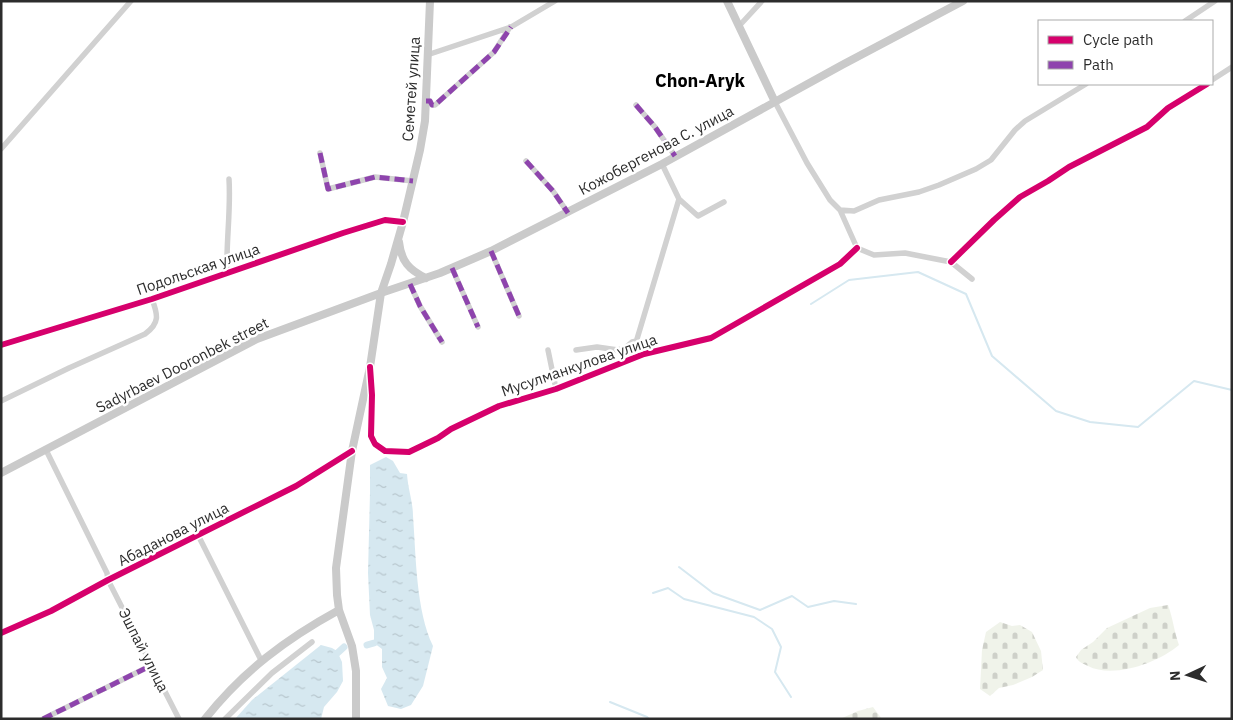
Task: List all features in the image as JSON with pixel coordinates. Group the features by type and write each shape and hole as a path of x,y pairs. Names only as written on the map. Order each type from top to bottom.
{"main road":[{"name":"Семетей улица","path":"356,719 354,656 340,610 335,584 336,568 352,451 370,367 381,293 403,222 422,140 426,101 430,1"},
{"path":"727,1 776,102"},
{"name":"Кожобергенова С. улица","path":"381,293 452,268 568,212 662,164 963,1"},
{"path":"398,237 401,257 405,264 410,270 426,278"},
{"name":"Sadyrbaev Dooronbek street","path":"1,473 257,340 381,293"},
{"path":"205,719 234,685 261,660 302,631 340,610"}],"street":[{"path":"1,149 131,1"},
{"path":"427,55 511,27 555,1"},
{"path":"740,25 762,1"},
{"path":"1186,20 1215,1"},
{"path":"426,101 430,101 434,106 448,95 494,52 511,27"},
{"path":"1213,79 1232,67"},
{"path":"840,210 854,211 879,200 919,192 976,169 991,160 1015,130 1025,121 1084,85"},
{"path":"951,262 994,220 1020,198 1094,153 1147,127 1168,108 1205,85"},
{"path":"776,102 812,170 830,200 840,210 857,248 874,255 905,253 951,262 972,279"},
{"path":"636,106 655,127 675,156"},
{"path":"320,153 328,189 375,177 413,181"},
{"path":"526,162 554,191 568,212"},
{"path":"662,164 679,199 698,216 724,202"},
{"path":"227,273 229,178"},
{"name":"Мусулманкулова улица","path":"632,359 679,199"},
{"name":"Подольская улица","path":"1,345 152,299 385,220 403,222"},
{"name":"Мусулманкулова улица","path":"370,367 372,436 375,444 379,448 392,452 409,452 499,406 556,389 644,354 711,338 840,264 857,248"},
{"path":"491,250 519,316"},
{"path":"452,268 478,327"},
{"path":"410,284 420,306 442,342"},
{"path":"1,401 145,334 156,323 157,316 152,299"},
{"path":"576,350 597,347 618,350 637,341"},
{"path":"548,350 556,389"},
{"name":"Эшпай улица","path":"46,450 107,573 108,580 179,719"},
{"name":"Абаданова улица","path":"1,633 51,611 108,580 296,486 352,451"},
{"path":"198,535 261,660"},
{"path":"225,719 278,668 312,642"},
{"path":"43,719 152,665"}],"green space":[{"path":"1168,605 1179,645 1170,652 1148,663 1110,671 1098,670 1077,659 1076,657 1081,650 1093,642 1107,628 1150,608"},
{"path":"1000,622 1012,626 1020,625 1032,632 1041,651 1043,670 1013,685 999,688 990,696 980,689 982,650 986,632"},
{"path":"873,707 882,719 840,719 858,711"}],"water":[{"path":"386,457 393,461 400,473 407,474 413,511 420,600 427,632 433,646 423,686 411,705 401,709 388,706 381,689 387,678 382,667 382,649 374,643 374,630 370,615 368,573 370,465"},
{"path":"321,645 337,651 342,662 343,681 337,692 324,707 321,719 235,719 252,700"}],"waterway":[{"path":"811,304 849,280 918,272 966,294 992,356 1056,411 1090,422 1138,427 1194,381 1232,390"},
{"path":"679,567 713,593 760,610 792,596 808,607 834,601 856,604"},
{"path":"653,593 668,588 684,599 754,617 772,629 781,647 775,672 791,697"},
{"path":"367,645 374,643"},
{"path":"332,658 344,647"},
{"path":"610,702 649,719"}],"marked path":[{"path":"426,101 430,101 432,105 435,105 494,52 511,27"},
{"path":"636,105 655,127 675,156"},
{"path":"320,153 328,189 375,177 413,181"},
{"path":"526,161 553,191 568,213"},
{"path":"491,251 519,316"},
{"path":"452,268 478,327"},
{"path":"410,284 420,306 442,342"},
{"path":"43,719 152,665"}],"cycle path":[{"path":"951,262 1020,197 1069,167 1147,127 1168,108 1205,85"},
{"path":"1,345 152,299 385,220 403,222"},
{"path":"370,367 372,395 371,436 375,444 385,451 409,452 499,406 556,389 644,354 711,338 840,264 857,248"},
{"path":"1,633 51,611 108,580 296,486 352,451"}],"district":[{"name":"Chon-Aryk","path":"700,80"}]}
